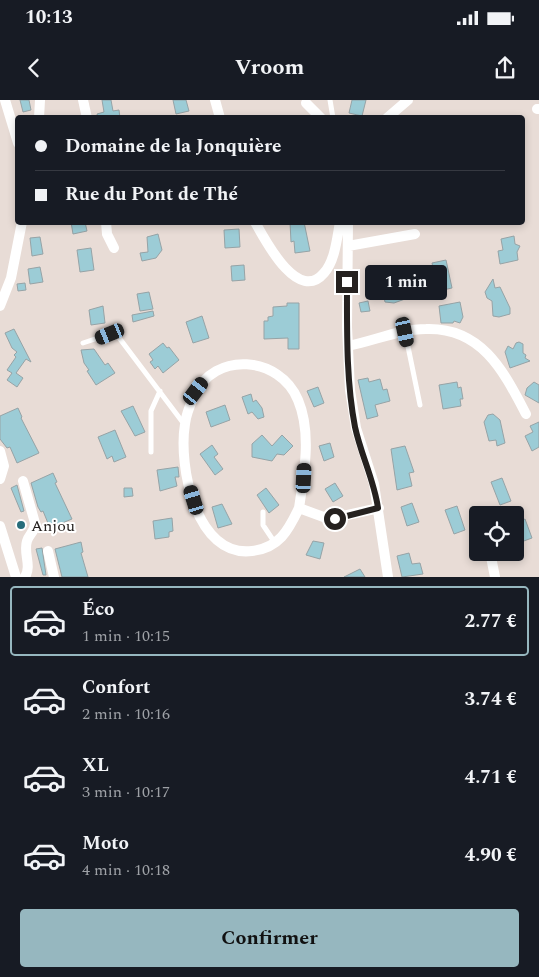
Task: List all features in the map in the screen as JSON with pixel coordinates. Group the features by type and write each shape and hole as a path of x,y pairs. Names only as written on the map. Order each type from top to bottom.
{"street":[{"path":"5,100 15,133"},
{"path":"39,115 40,100"},
{"path":"83,100 86,115"},
{"path":"215,100 219,115"},
{"path":"390,115 403,102"},
{"path":"306,103 318,115"},
{"path":"0,306 11,278 21,225"},
{"path":"106,225 107,234 114,248"},
{"path":"257,225 282,266 294,276 306,281 317,279 324,273 332,259 339,225"},
{"path":"348,225 350,390 356,428 374,484 388,577"},
{"path":"348,246 415,234"},
{"path":"348,346 405,332 426,329 455,333 479,344 490,354 500,367 526,414"},
{"path":"246,363 266,368 282,376 291,386 298,398 304,425 304,478 299,508 286,534 275,544 260,550 235,551 223,546 205,528 189,482 184,458 184,424 196,391 206,378 218,370 229,365 246,363"},
{"path":"0,451 4,466 0,479"},
{"path":"23,481 35,524 35,530 26,542 28,572 25,577"},
{"path":"299,508 329,519 378,508"},
{"path":"0,526 16,577"},
{"path":"48,551 54,577"},
{"path":"492,561 495,577"}],"lane":[{"path":"330,100 332,115"},
{"path":"405,332 420,405"},
{"path":"83,343 110,334 117,334 184,424"},
{"path":"151,452 151,411 160,391"},
{"path":"263,512 263,525 275,544"}],"building":[{"path":"20,100 29,100 31,110 23,112"},
{"path":"102,100 111,100 113,111 119,110 120,115 97,115 104,112"},
{"path":"173,100 186,100 189,111 176,114"},
{"path":"352,100 366,100 362,115 349,113"},
{"path":"72,225 86,225 87,231 73,234"},
{"path":"290,225 305,225 310,251 295,253 294,241 291,242"},
{"path":"239,229 240,247 225,248 224,230"},
{"path":"158,234 162,250 156,258 142,261 140,253 148,252 147,237"},
{"path":"514,236 515,244 520,246 517,252 518,260 500,264 498,251 503,250 501,239"},
{"path":"40,237 43,254 32,256 30,238"},
{"path":"91,248 94,270 80,272 77,250"},
{"path":"446,260 452,288 438,291 432,263"},
{"path":"244,265 245,280 232,281 231,266"},
{"path":"40,267 43,282 30,284 28,269"},
{"path":"390,268 395,270 405,299 394,303 385,302 383,293 379,294 377,285 383,273"},
{"path":"493,279 495,288 500,287 510,308 510,314 499,317 493,316 492,301 487,298 485,292"},
{"path":"25,283 26,290 18,291 17,284"},
{"path":"149,292 153,309 140,311 137,294"},
{"path":"368,301 370,311 361,312 359,303"},
{"path":"460,302 463,317 460,323 454,321 453,323 441,323 439,306"},
{"path":"287,303 299,303 299,349 288,349 288,338 264,339 264,321 268,321 268,317 273,316 273,307 287,306"},
{"path":"103,306 105,323 91,325 89,310"},
{"path":"153,311 154,316 133,322 132,315"},
{"path":"202,316 209,338 193,343 186,322"},
{"path":"14,329 31,362 26,359 16,373 23,378 17,387 7,380 12,373 7,370 16,357 14,355 17,352 12,348 5,333"},
{"path":"163,343 167,348 169,347 179,360 163,373 158,366 155,369 150,362 153,360 149,354"},
{"path":"516,343 523,344 525,358 530,361 510,368 505,352 508,346 513,349"},
{"path":"94,349 105,365 108,363 115,373 96,385 87,371 89,370 84,363 81,350"},
{"path":"368,378 369,382 380,379 383,390 387,389 390,401 375,405 378,416 367,419 358,380"},
{"path":"457,382 458,388 461,387 463,399 460,399 461,406 443,409 439,385"},
{"path":"534,382 539,385 539,403 525,395 527,388"},
{"path":"318,387 324,403 314,407 307,391"},
{"path":"251,394 253,402 256,400 262,408 264,417 258,419 252,412 248,414 242,397"},
{"path":"225,405 230,420 211,427 206,412"},
{"path":"133,406 145,432 135,436 121,411"},
{"path":"18,408 21,418 39,453 17,463 10,447 7,448 0,439 0,416"},
{"path":"493,414 500,420 505,443 497,446 496,440 489,441 484,422 488,415"},
{"path":"539,422 539,447 532,451 525,436 533,432 530,426"},
{"path":"115,430 126,457 114,462 112,456 107,459 98,437"},
{"path":"262,435 272,446 282,435 293,446 284,455 277,454 272,461 252,457 252,444"},
{"path":"330,443 334,457 324,461 319,446"},
{"path":"212,445 218,454 214,457 223,469 215,475 200,454"},
{"path":"405,446 414,472 409,473 412,486 397,490 391,449"},
{"path":"178,467 179,477 175,477 177,486 160,491 157,470"},
{"path":"53,473 57,482 55,483 72,519 50,528 43,511 41,512 38,507 31,483"},
{"path":"502,478 511,501 500,505 491,482"},
{"path":"335,483 343,496 333,502 325,489"},
{"path":"17,485 24,511 21,512 11,488"},
{"path":"124,488 132,488 133,496 124,497"},
{"path":"266,488 279,505 269,513 257,495"},
{"path":"412,503 419,522 407,526 401,507"},
{"path":"222,504 232,524 218,528 212,507"},
{"path":"457,506 465,530 454,534 445,510"},
{"path":"172,518 173,531 169,532 169,537 155,539 153,521"},
{"path":"524,520 532,538 524,541"},
{"path":"313,541 324,543 320,559 306,555"},
{"path":"81,542 83,552 81,553 88,577 62,577 55,549"},
{"path":"42,548 46,575 43,575 36,549"},
{"path":"409,553 412,564 420,563 423,574 402,577 397,556"},
{"path":"360,569 365,577 344,577"}],"place":[{"name":"Anjou","path":"21,525"}],"route":[{"path":"335,519 378,508 374,484 356,428 350,390 347,282"}]}
